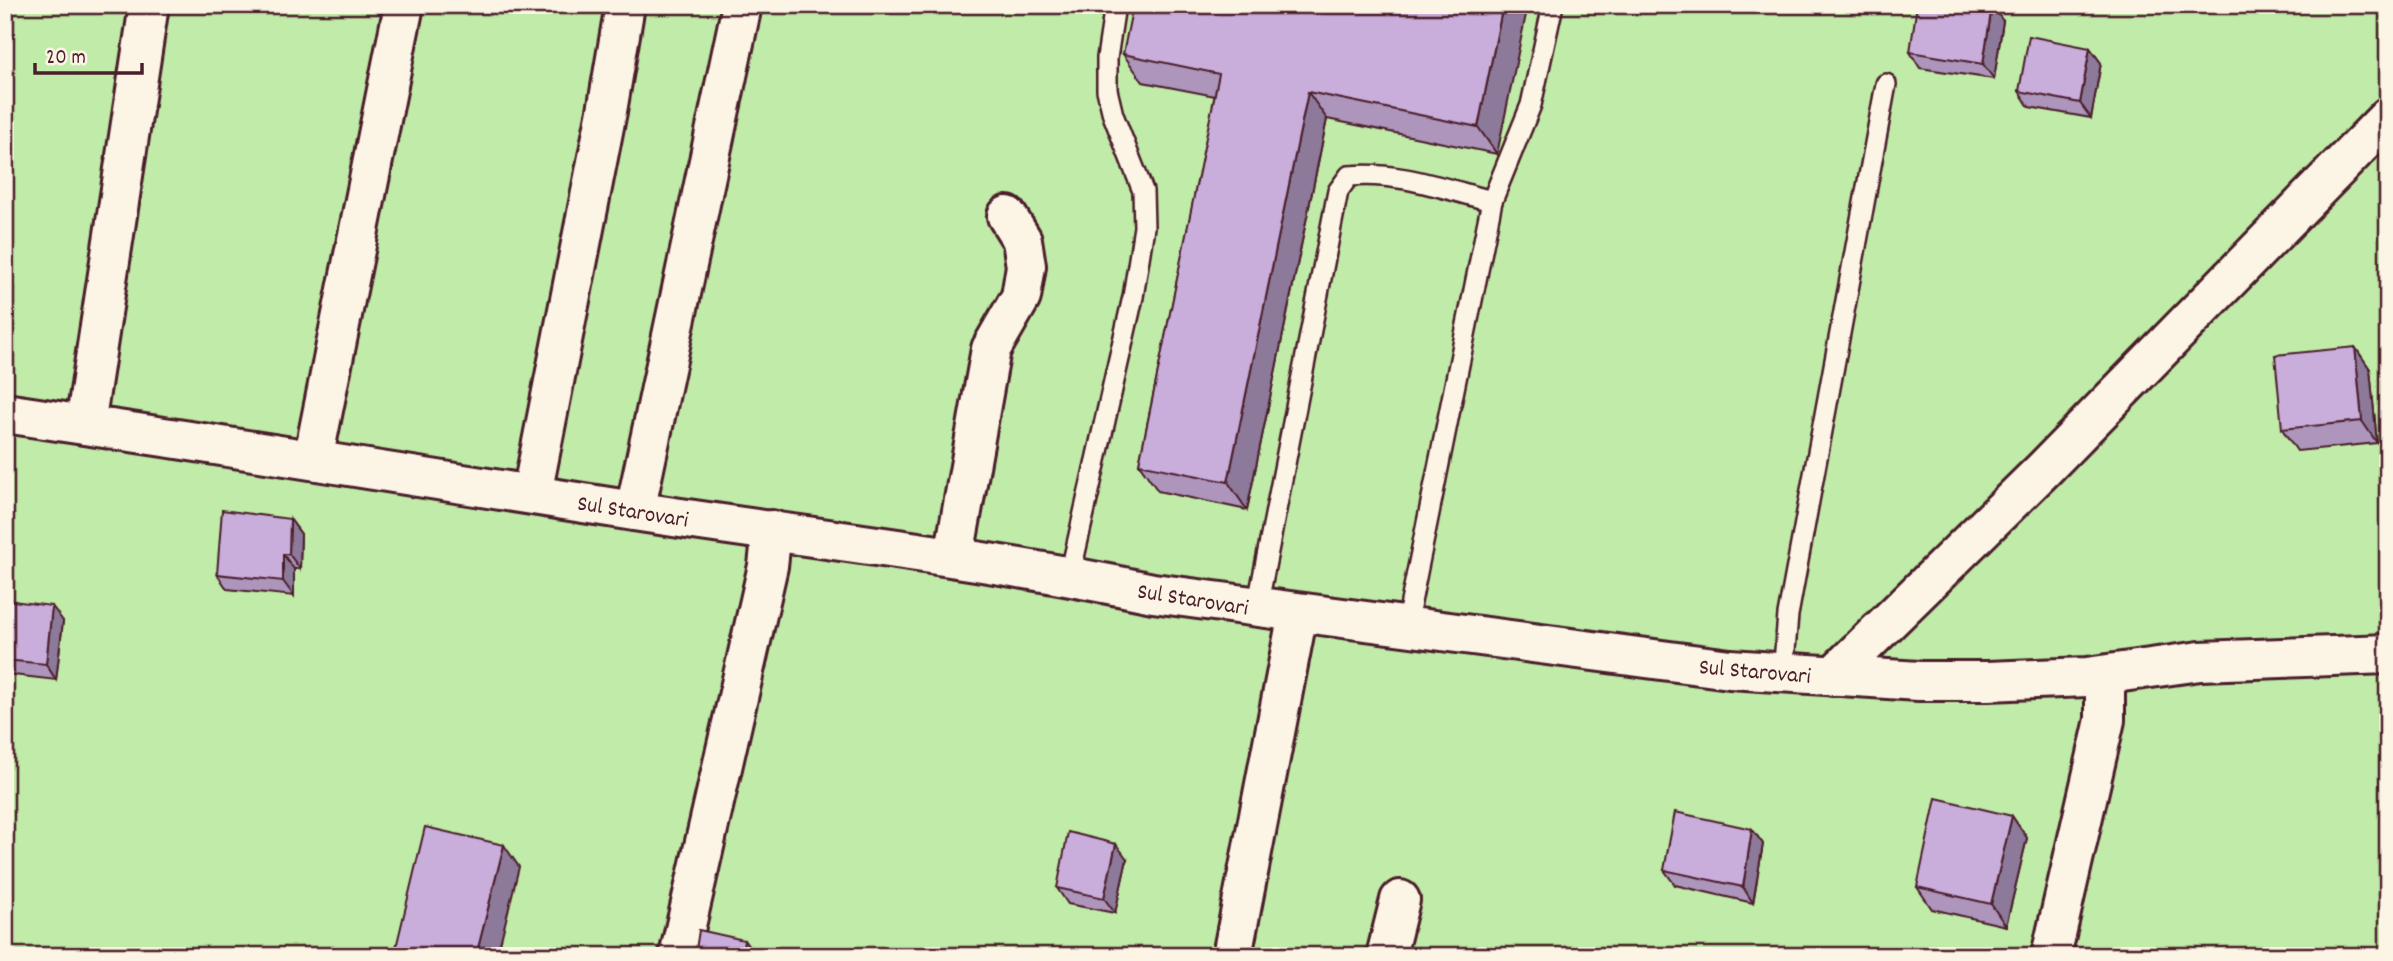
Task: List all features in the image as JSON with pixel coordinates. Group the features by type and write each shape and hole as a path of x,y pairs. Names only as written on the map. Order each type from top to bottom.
{"street":[{"path":"85,425 149,5"},
{"path":"313,460 404,5"},
{"path":"532,494 607,111 625,5"},
{"path":"635,511 742,5"},
{"path":"1833,676 2043,470 2388,117"},
{"path":"954,556 991,349 1021,297 1026,266 1022,240 1007,216"},
{"name":"Sul Starovari","path":"5,413 635,511 954,556 1070,575 1153,593 1730,670 1919,681 1988,681 2105,675 2200,661 2388,654"},
{"path":"679,956 768,566 772,530"},
{"path":"1232,956 1298,613"},
{"path":"2051,956 2105,720 2105,675"},
{"path":"1386,956 1400,900"}],"lane":[{"path":"1070,575 1133,297 1144,227 1143,191 1112,115 1107,89 1107,58 1115,5"},
{"path":"1406,627 1492,201 1531,105 1553,5"},
{"path":"1783,674 1788,615 1886,84"},
{"path":"1257,608 1338,191 1349,176 1373,174 1492,201"}],"green space":[{"path":"5,5 2388,5 2388,956 5,956"}],"building":[{"path":"1133,5 1386,5 1400,8 1401,5 1503,5 1478,127 1308,92 1228,482 1139,464 1219,74 1123,54"},
{"path":"1917,5 1992,6 1983,64 1910,52"},
{"path":"2029,36 2090,48 2080,103 2019,91"},
{"path":"2355,347 2362,421 2282,429 2275,355"},
{"path":"222,510 290,519 289,554 283,554 283,581 217,574"},
{"path":"5,600 52,606 46,664 5,660"},
{"path":"1936,798 2012,816 1991,904 1917,887"},
{"path":"1675,812 1752,829 1743,887 1664,870"},
{"path":"425,827 504,845 476,956 394,956"},
{"path":"1068,832 1116,844 1104,898 1057,888"},
{"path":"699,930 744,940 742,956 695,956"}]}
